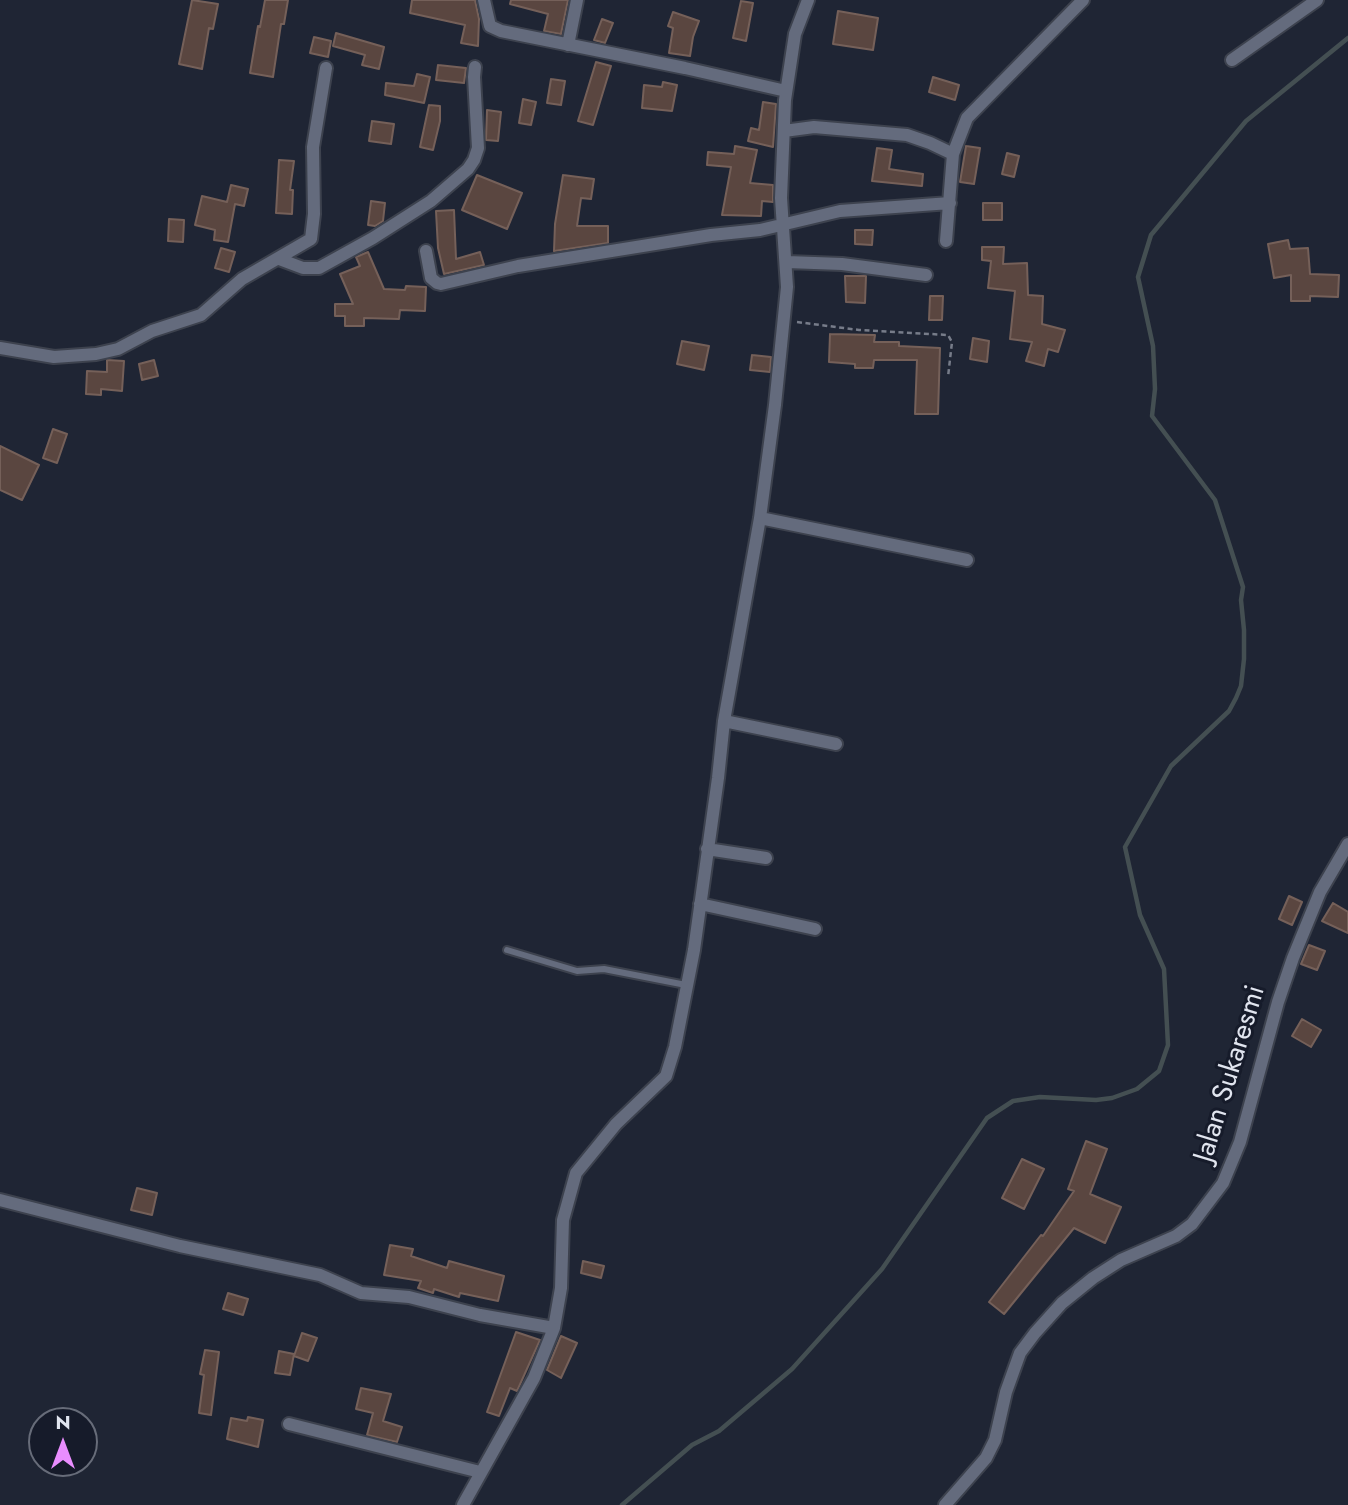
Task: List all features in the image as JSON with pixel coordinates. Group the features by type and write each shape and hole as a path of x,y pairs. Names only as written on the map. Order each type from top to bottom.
{"street":[{"path":"484,0 490,26 501,31 786,91"},
{"path":"568,45 577,0"},
{"path":"463,1505 534,1378 554,1328 561,1288 563,1220 576,1173 616,1124 666,1076 675,1047 700,904 724,721 760,518 775,405 787,262 781,198 786,91 795,34 808,0"},
{"path":"946,241 953,155 967,118 1083,0"},
{"path":"1231,60 1317,0"},
{"path":"279,259 303,268 319,268 431,201 468,169 478,148 475,67"},
{"path":"0,348 54,356 96,354 118,349 152,331 201,315 242,279 311,239 314,214 313,147 326,68"},
{"path":"784,131 814,127 907,135 953,155"},
{"path":"426,251 431,278 441,284 518,266 760,229 840,211 950,203"},
{"path":"787,262 842,264 926,275"},
{"path":"760,518 967,559"},
{"path":"724,721 836,744"},
{"name":"Jalan Sukaresmi","path":"945,1505 986,1458 995,1440 1006,1392 1020,1353 1035,1333 1062,1303 1093,1278 1121,1260 1176,1236 1192,1224 1223,1183 1240,1142 1278,1002 1293,958 1320,892 1348,844"},
{"path":"707,849 766,858"},
{"path":"700,904 815,929"},
{"path":"0,1200 180,1246 320,1275 361,1293 409,1297 480,1315 554,1328"},
{"path":"289,1424 481,1472"}],"lane":[{"path":"507,950 578,971 604,969 686,985"}],"path":[{"path":"783,321 859,330 948,335 952,342 948,377"}],"building":[{"path":"192,0 218,4 213,29 209,28 202,69 179,64"},
{"path":"265,0 288,0 284,24 281,24 273,77 250,73"},
{"path":"412,0 475,0 479,19 478,46 461,43 465,25 410,13"},
{"path":"511,0 568,0 561,34 544,31 548,14 510,4"},
{"path":"741,1 753,3 746,41 733,38"},
{"path":"838,11 878,18 873,50 833,44"},
{"path":"673,12 699,21 690,56 669,53 673,28 668,26"},
{"path":"602,19 613,23 605,43 594,40"},
{"path":"336,33 384,47 379,69 362,65 365,55 333,46"},
{"path":"314,37 331,41 328,57 310,53"},
{"path":"596,62 611,66 593,125 578,121"},
{"path":"438,65 466,68 464,83 436,80"},
{"path":"417,74 430,77 424,103 385,95 386,83 414,86"},
{"path":"933,77 959,85 955,100 929,92"},
{"path":"551,79 565,81 561,105 547,103"},
{"path":"663,82 677,85 672,111 642,108 644,85 662,87"},
{"path":"523,99 536,102 531,125 519,123"},
{"path":"763,102 776,104 773,147 748,141 751,128 759,130"},
{"path":"429,105 440,106 440,121 433,150 420,147"},
{"path":"487,110 501,112 498,141 486,140"},
{"path":"372,121 394,124 391,144 369,141"},
{"path":"735,146 757,150 750,183 773,185 773,202 762,201 761,216 722,215 731,167 707,165 708,152 734,154"},
{"path":"966,146 980,148 974,184 960,182"},
{"path":"877,148 892,150 889,169 923,174 922,186 872,181"},
{"path":"1007,153 1019,156 1014,177 1002,174"},
{"path":"279,160 294,161 290,190 293,190 292,214 276,213"},
{"path":"477,175 522,193 507,229 462,210"},
{"path":"563,175 594,179 591,199 581,198 577,226 608,226 608,243 554,251 555,224"},
{"path":"231,185 248,189 244,206 235,204 228,242 214,240 215,230 195,225 202,196 227,202"},
{"path":"371,201 385,203 383,221 375,226 368,225"},
{"path":"983,203 1002,203 1002,220 983,220"},
{"path":"454,210 456,259 480,252 484,265 444,274 438,248 436,211"},
{"path":"169,219 184,220 183,242 168,241"},
{"path":"855,230 873,230 872,245 855,244"},
{"path":"1288,240 1290,249 1308,248 1310,274 1339,275 1338,297 1310,296 1310,301 1291,301 1291,275 1274,278 1268,244"},
{"path":"982,247 1004,247 1003,264 1027,263 1028,295 1043,296 1042,324 1065,330 1058,352 1048,349 1044,366 1026,361 1032,342 1010,339 1015,291 988,288 991,261 982,260"},
{"path":"221,248 235,252 229,272 215,268"},
{"path":"368,252 384,289 426,287 425,311 400,310 399,319 364,318 364,326 345,326 345,316 335,316 335,304 353,304 340,274 360,266 356,257"},
{"path":"845,276 866,276 865,303 846,302"},
{"path":"930,296 943,296 942,320 929,320"},
{"path":"830,334 875,335 874,342 899,342 899,346 940,348 938,414 915,414 917,360 874,360 873,368 855,368 855,364 829,362"},
{"path":"973,338 989,341 987,362 970,359"},
{"path":"682,341 709,346 704,370 677,364"},
{"path":"752,355 771,357 770,372 750,370"},
{"path":"107,360 124,361 122,391 101,389 101,395 86,394 87,371 107,372"},
{"path":"154,360 158,376 142,380 139,364"},
{"path":"53,429 67,434 57,463 43,458"},
{"path":"0,446 39,465 22,500 0,490"},
{"path":"1289,896 1302,902 1292,925 1279,919"},
{"path":"1333,903 1348,912 1348,933 1322,921"},
{"path":"1309,945 1325,951 1317,970 1301,964"},
{"path":"1302,1019 1321,1030 1311,1047 1292,1036"},
{"path":"1086,1141 1107,1149 1090,1194 1121,1207 1105,1243 1074,1228 1004,1314 989,1302 1041,1235 1043,1236 1074,1191 1068,1189"},
{"path":"1022,1159 1044,1169 1024,1209 1002,1198"},
{"path":"137,1188 157,1193 152,1215 131,1210"},
{"path":"390,1245 413,1249 411,1256 447,1268 449,1261 504,1276 498,1301 460,1293 459,1297 434,1289 433,1293 418,1288 421,1281 384,1275"},
{"path":"583,1261 604,1266 601,1278 581,1273"},
{"path":"228,1293 248,1299 243,1315 223,1309"},
{"path":"516,1332 540,1340 517,1391 510,1388 499,1416 487,1412"},
{"path":"302,1333 317,1338 308,1361 294,1356"},
{"path":"561,1336 577,1343 561,1378 547,1370"},
{"path":"205,1350 219,1352 211,1415 199,1413 204,1375 200,1374"},
{"path":"279,1351 294,1354 290,1375 275,1373"},
{"path":"361,1388 391,1394 383,1421 402,1427 397,1442 367,1435 373,1413 356,1409"},
{"path":"248,1417 263,1420 258,1447 227,1439 231,1418 247,1421"}],"waterway":[{"path":"622,1505 692,1445 719,1431 792,1369 882,1269 987,1118 1013,1101 1040,1097 1096,1100 1112,1098 1137,1089 1159,1071 1168,1045 1164,969 1140,915 1125,847 1171,766 1229,711 1236,698 1241,686 1244,659 1241,600 1243,587 1215,500 1152,416 1155,389 1153,346 1138,277 1151,235 1246,121 1348,38"}]}
